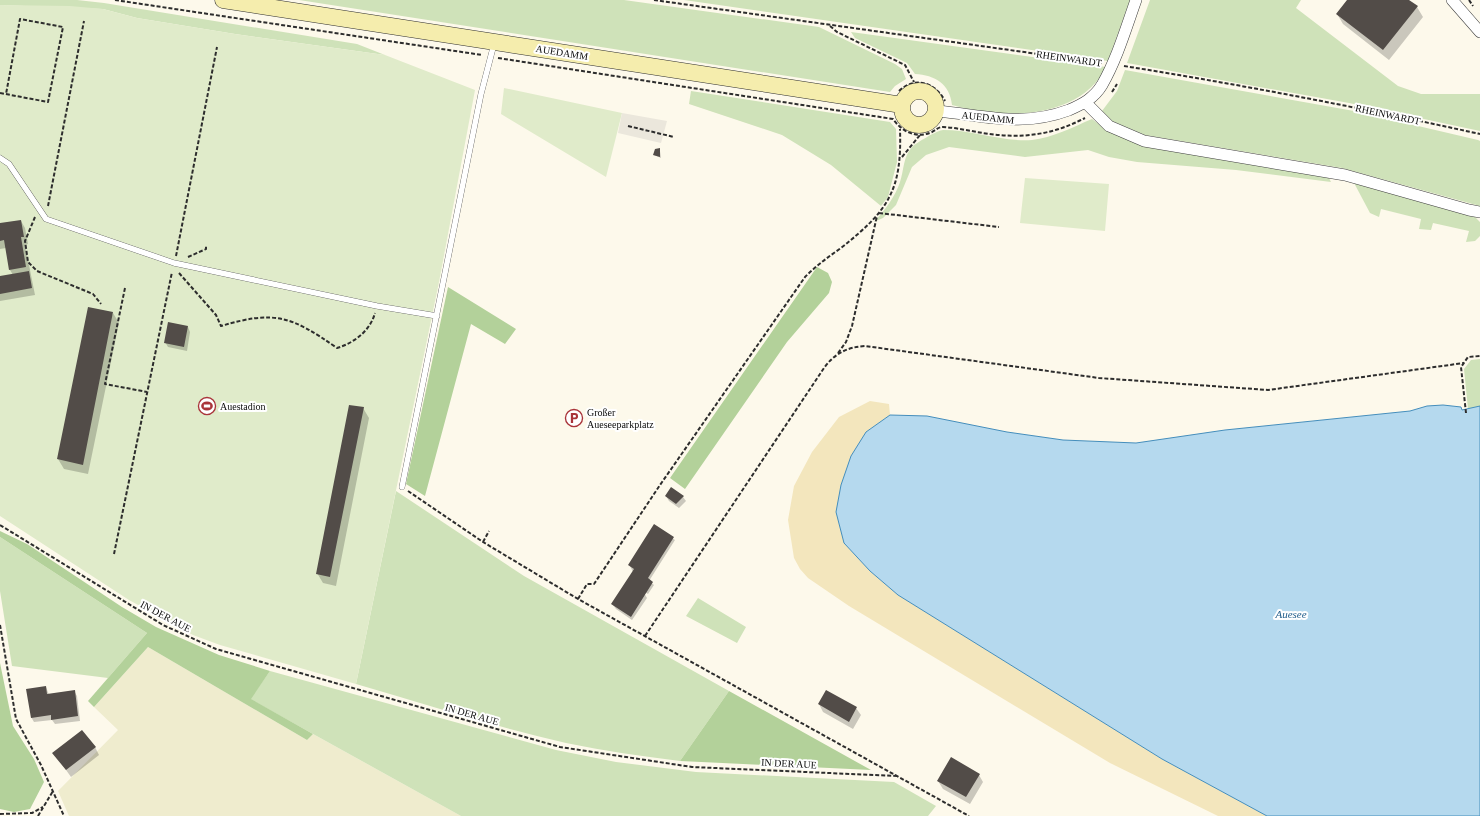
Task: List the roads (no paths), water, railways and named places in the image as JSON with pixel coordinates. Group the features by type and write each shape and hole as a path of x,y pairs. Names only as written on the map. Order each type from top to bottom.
{"street":[{"name":"AUEDAMM","path":"223,0 493,49 896,109"},
{"path":"1136,0 1112,65 1101,86 1086,103 1109,126 1144,141 1345,175 1480,212"},
{"path":"1452,0 1479,29"},
{"path":"922,90 931,94 941,111 927,123 920,125 912,124 906,119 903,112 896,109 913,91 922,90"},
{"name":"AUEDAMM","path":"941,111 1001,120 1028,120 1056,114 1086,103"}],"lane":[{"path":"402,487 482,94 493,49"},
{"path":"0,158 8,164 38,211 46,219 174,263 377,306 437,316"}],"water":[{"name":"Auesee","path":"1443,405 1461,407 1462,410 1480,406 1480,816 1267,816 1162,759 898,595 870,571 844,543 836,512 841,485 851,456 866,432 890,415 927,416 1007,432 1063,440 1136,443 1225,430 1410,411 1427,406"}],"place":[{"name":"Auestadion","path":"207,406"},
{"name":"Großer Aueseeparkplatz","path":"574,418"}]}
